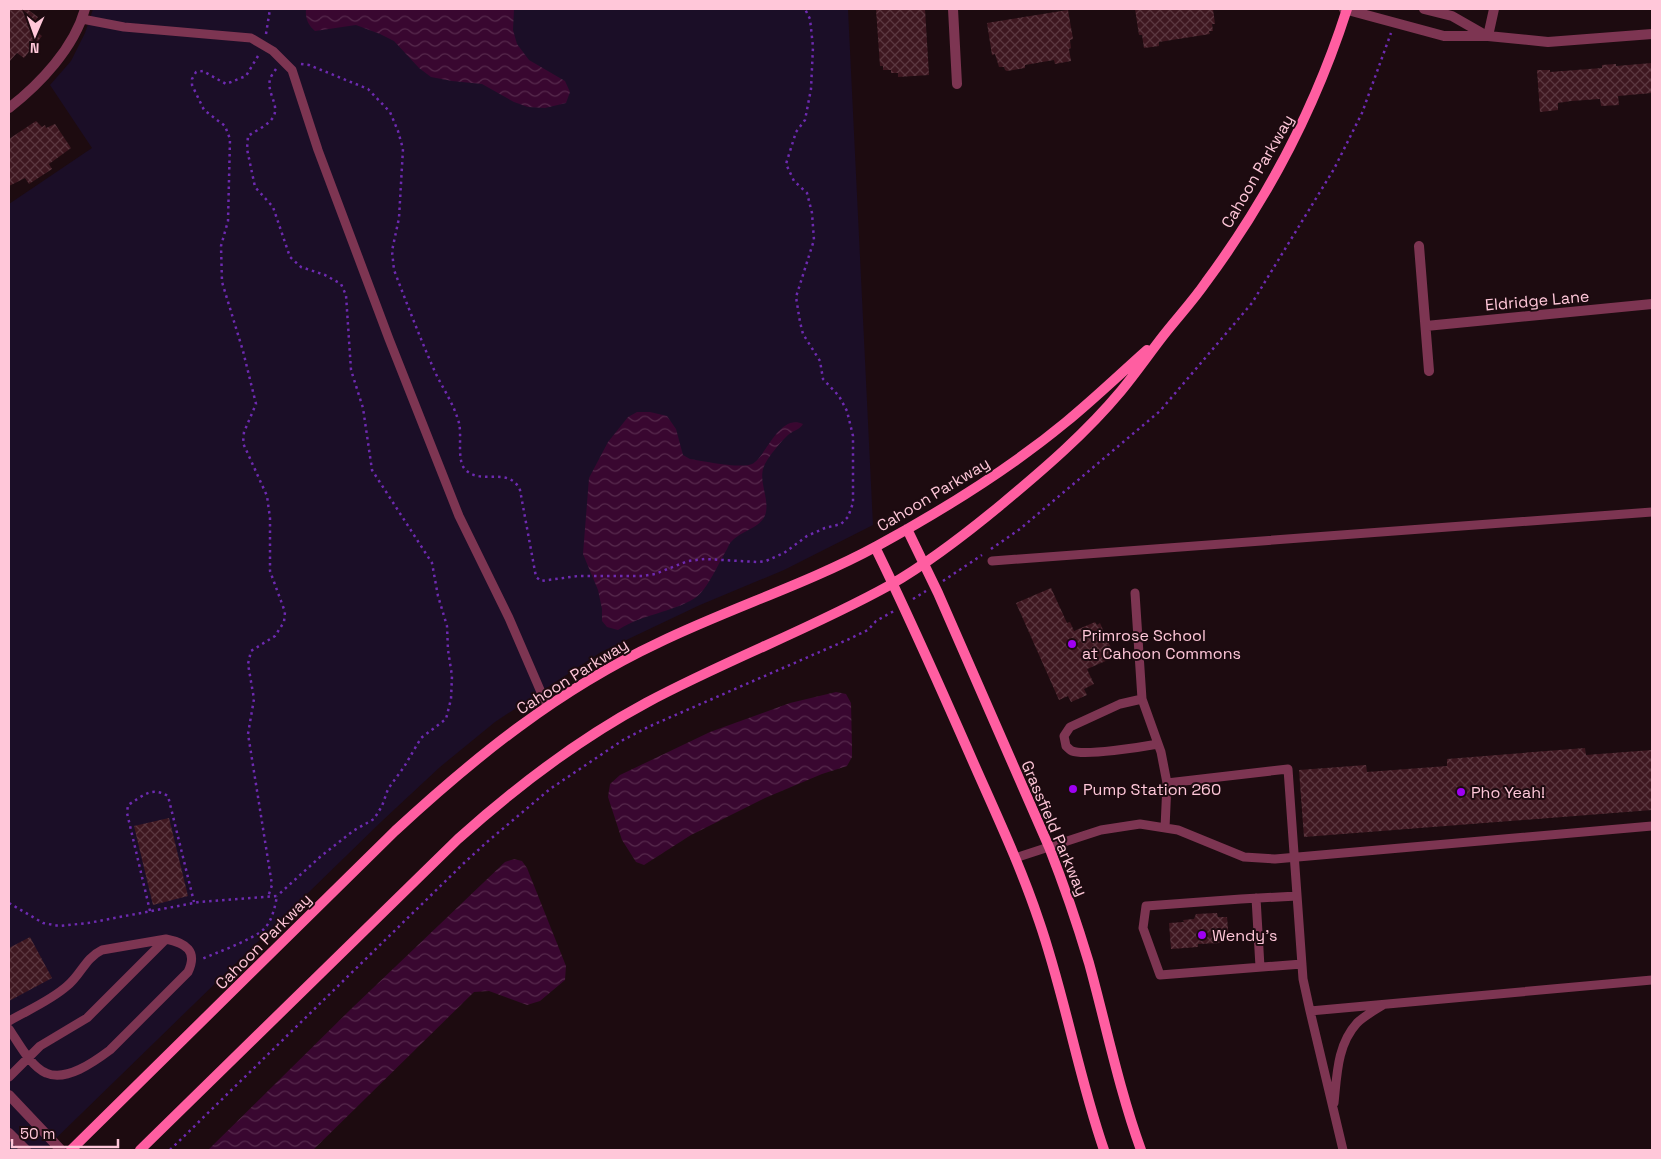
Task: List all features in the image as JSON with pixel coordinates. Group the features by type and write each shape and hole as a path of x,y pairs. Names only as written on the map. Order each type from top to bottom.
{"street":[{"path":"9,108 48,72 66,48 82,20 85,9"},
{"path":"953,9 957,84"},
{"path":"1346,9 1444,36 1488,36 1548,42 1652,34"},
{"name":"Cahoon Parkway","path":"140,1150 458,839 530,778 580,743 646,704 816,622 892,583 924,564 975,526 1063,451 1120,392 1208,280 1254,212 1288,154 1322,80 1346,9"},
{"path":"1424,9 1452,16 1488,36"},
{"path":"1488,36 1494,9"},
{"path":"1419,246 1429,371"},
{"name":"Eldridge Lane","path":"1426,326 1652,304"},
{"name":"Cahoon Parkway","path":"71,1150 395,831 443,787 498,741 547,706 590,679 658,643 799,583 875,547 907,529 979,485 1029,451 1066,423 1165,334"},
{"name":"Grassfield Parkway","path":"907,529 1049,847 1080,933 1124,1100 1141,1150"},
{"path":"875,547 903,605 1015,858 1040,922 1089,1105 1104,1150"},
{"path":"9,1095 61,1150"},
{"path":"9,1132 26,1150"}],"lane":[{"path":"82,20 124,27 251,38 273,51 292,70 318,150 459,516 512,626 547,706"},
{"path":"992,561 1652,512"},
{"path":"1135,593 1142,699 1158,744 1167,783 1165,828"},
{"path":"1142,699 1120,704 1070,727 1064,736 1066,746 1072,751 1087,752 1129,749 1158,744"},
{"path":"1167,783 1288,769 1303,979 1343,1150"},
{"path":"1015,858 1101,830 1140,824 1178,830 1244,857 1276,858 1652,826"},
{"path":"1297,896 1146,906 1143,928 1160,976 1302,964"},
{"path":"1256,898 1260,967"},
{"path":"9,1077 40,1046 87,1018 166,939"},
{"path":"9,1020 65,988 92,954 102,950 166,939 179,942 187,947 192,956 192,964 188,972 110,1050 96,1060 63,1075 44,1073 28,1058 9,1029"},
{"path":"1310,1011 1652,980"},
{"path":"1333,1110 1338,1064 1343,1043 1358,1022 1383,1004"}],"path":[{"path":"268,897 272,885 248,734 254,699 248,664 251,652 275,636 284,622 285,612 270,571 270,518 267,496 243,443 244,432 256,404 243,351 222,282 221,246 228,221 230,140 225,126 204,110 192,85 192,79 196,72 203,71 226,84 246,76 264,46 270,9"},
{"path":"192,964 249,938 264,929 273,912 277,896 346,836 374,819 382,806 388,788 404,767 421,738 446,719 451,699 447,626 438,596 432,563 372,470 365,418 351,370 346,295 341,284 325,275 301,268 290,257 273,207 255,187 247,149 248,136 269,123 274,115 276,105 270,91 270,79 277,68 297,63 310,65 368,89 390,112 403,149 399,218 392,251 394,270 436,373 455,409 460,426 461,462 464,468 471,474 506,477 517,482 536,577 541,581 578,576 643,576 655,574 688,561 705,558 766,561 784,553 807,536 825,528 841,524 848,517 853,503 852,436 847,411 839,396 823,379 820,361 803,334 796,297 802,274 810,258 814,240 812,213 807,194 794,181 786,164 796,132 805,120 811,89 813,47 810,18 805,9"},
{"path":"170,1150 464,863 550,789 616,745 648,727 868,630 876,621 934,586 1020,529 1160,411 1252,303 1334,169 1362,113 1382,62 1394,22"},
{"path":"150,911 127,813 128,805 153,791 160,791 168,796 194,902"},
{"path":"9,903 43,923 59,926 88,923 194,902 277,896"}],"shaded area":[{"path":"93,9 848,9 873,525 784,570 700,605 601,652 495,722 440,767 382,821 44,1150 9,1150 9,204 92,148 50,85 71,61 85,33"}],"water":[{"path":"306,9 514,9 513,30 517,44 529,60 565,81 570,92 566,103 545,108 528,107 514,102 482,84 431,77 419,68 394,41 380,34 356,25 315,31 310,26"},
{"path":"637,412 650,412 667,416 676,429 683,455 690,459 739,466 752,464 757,460 780,430 787,425 794,422 803,424 783,440 765,464 762,476 766,512 761,522 731,542 700,594 686,603 637,620 618,630 607,627 602,621 602,609 598,590 583,554 589,478 608,442 628,417"},
{"path":"836,692 846,694 851,703 852,757 847,766 822,774 765,798 691,835 644,865 636,862 622,840 608,797 610,784 620,775 710,732 790,703"},
{"path":"514,859 522,861 527,868 566,966 565,980 540,1001 527,1005 489,991 474,992 313,1150 208,1150 351,1009 505,862"}],"building":[{"path":"9,9 27,9 38,17 36,20 42,25 37,32 42,36 24,58 17,53 9,62"},
{"path":"876,9 925,9 929,75 898,77 898,73 891,73 891,70 883,70 883,66 880,66"},
{"path":"1135,9 1213,9 1215,24 1212,24 1213,31 1209,31 1210,34 1159,42 1159,46 1144,48 1142,35 1139,35"},
{"path":"1068,10 1073,39 1070,40 1071,48 1069,49 1071,61 1055,64 1054,60 1025,65 1025,68 1007,71 1004,67 999,67 995,54 992,55 987,23"},
{"path":"1652,63 1652,93 1618,96 1619,105 1601,106 1600,99 1571,101 1558,103 1558,110 1540,112 1537,70 1550,70 1550,72 1602,68 1602,65 1616,64 1616,66"},
{"path":"36,121 42,127 45,125 46,128 55,124 71,148 49,164 52,169 29,184 25,178 9,186 9,139"},
{"name":"Primrose School at Cahoon Commons","path":"1051,588 1067,623 1070,622 1074,631 1095,622 1097,625 1100,623 1115,657 1087,669 1094,684 1084,689 1087,695 1071,702 1068,696 1059,700 1016,603"},
{"path":"1585,748 1586,755 1652,750 1652,810 1304,837 1299,770 1366,765 1367,772 1447,766 1447,759"},
{"path":"169,818 188,896 153,905 134,826"},
{"name":"Wendy's","path":"1217,913 1218,917 1227,917 1229,940 1221,941 1221,943 1198,944 1198,947 1171,949 1169,923 1194,919 1196,914"},
{"path":"30,937 52,978 9,1001 9,948"}],"place":[{"name":"Primrose School at Cahoon Commons","path":"1072,644"},
{"name":"Pump Station 260","path":"1073,789"},
{"name":"Pho Yeah!","path":"1461,792"},
{"name":"Wendy's","path":"1202,935"}]}
